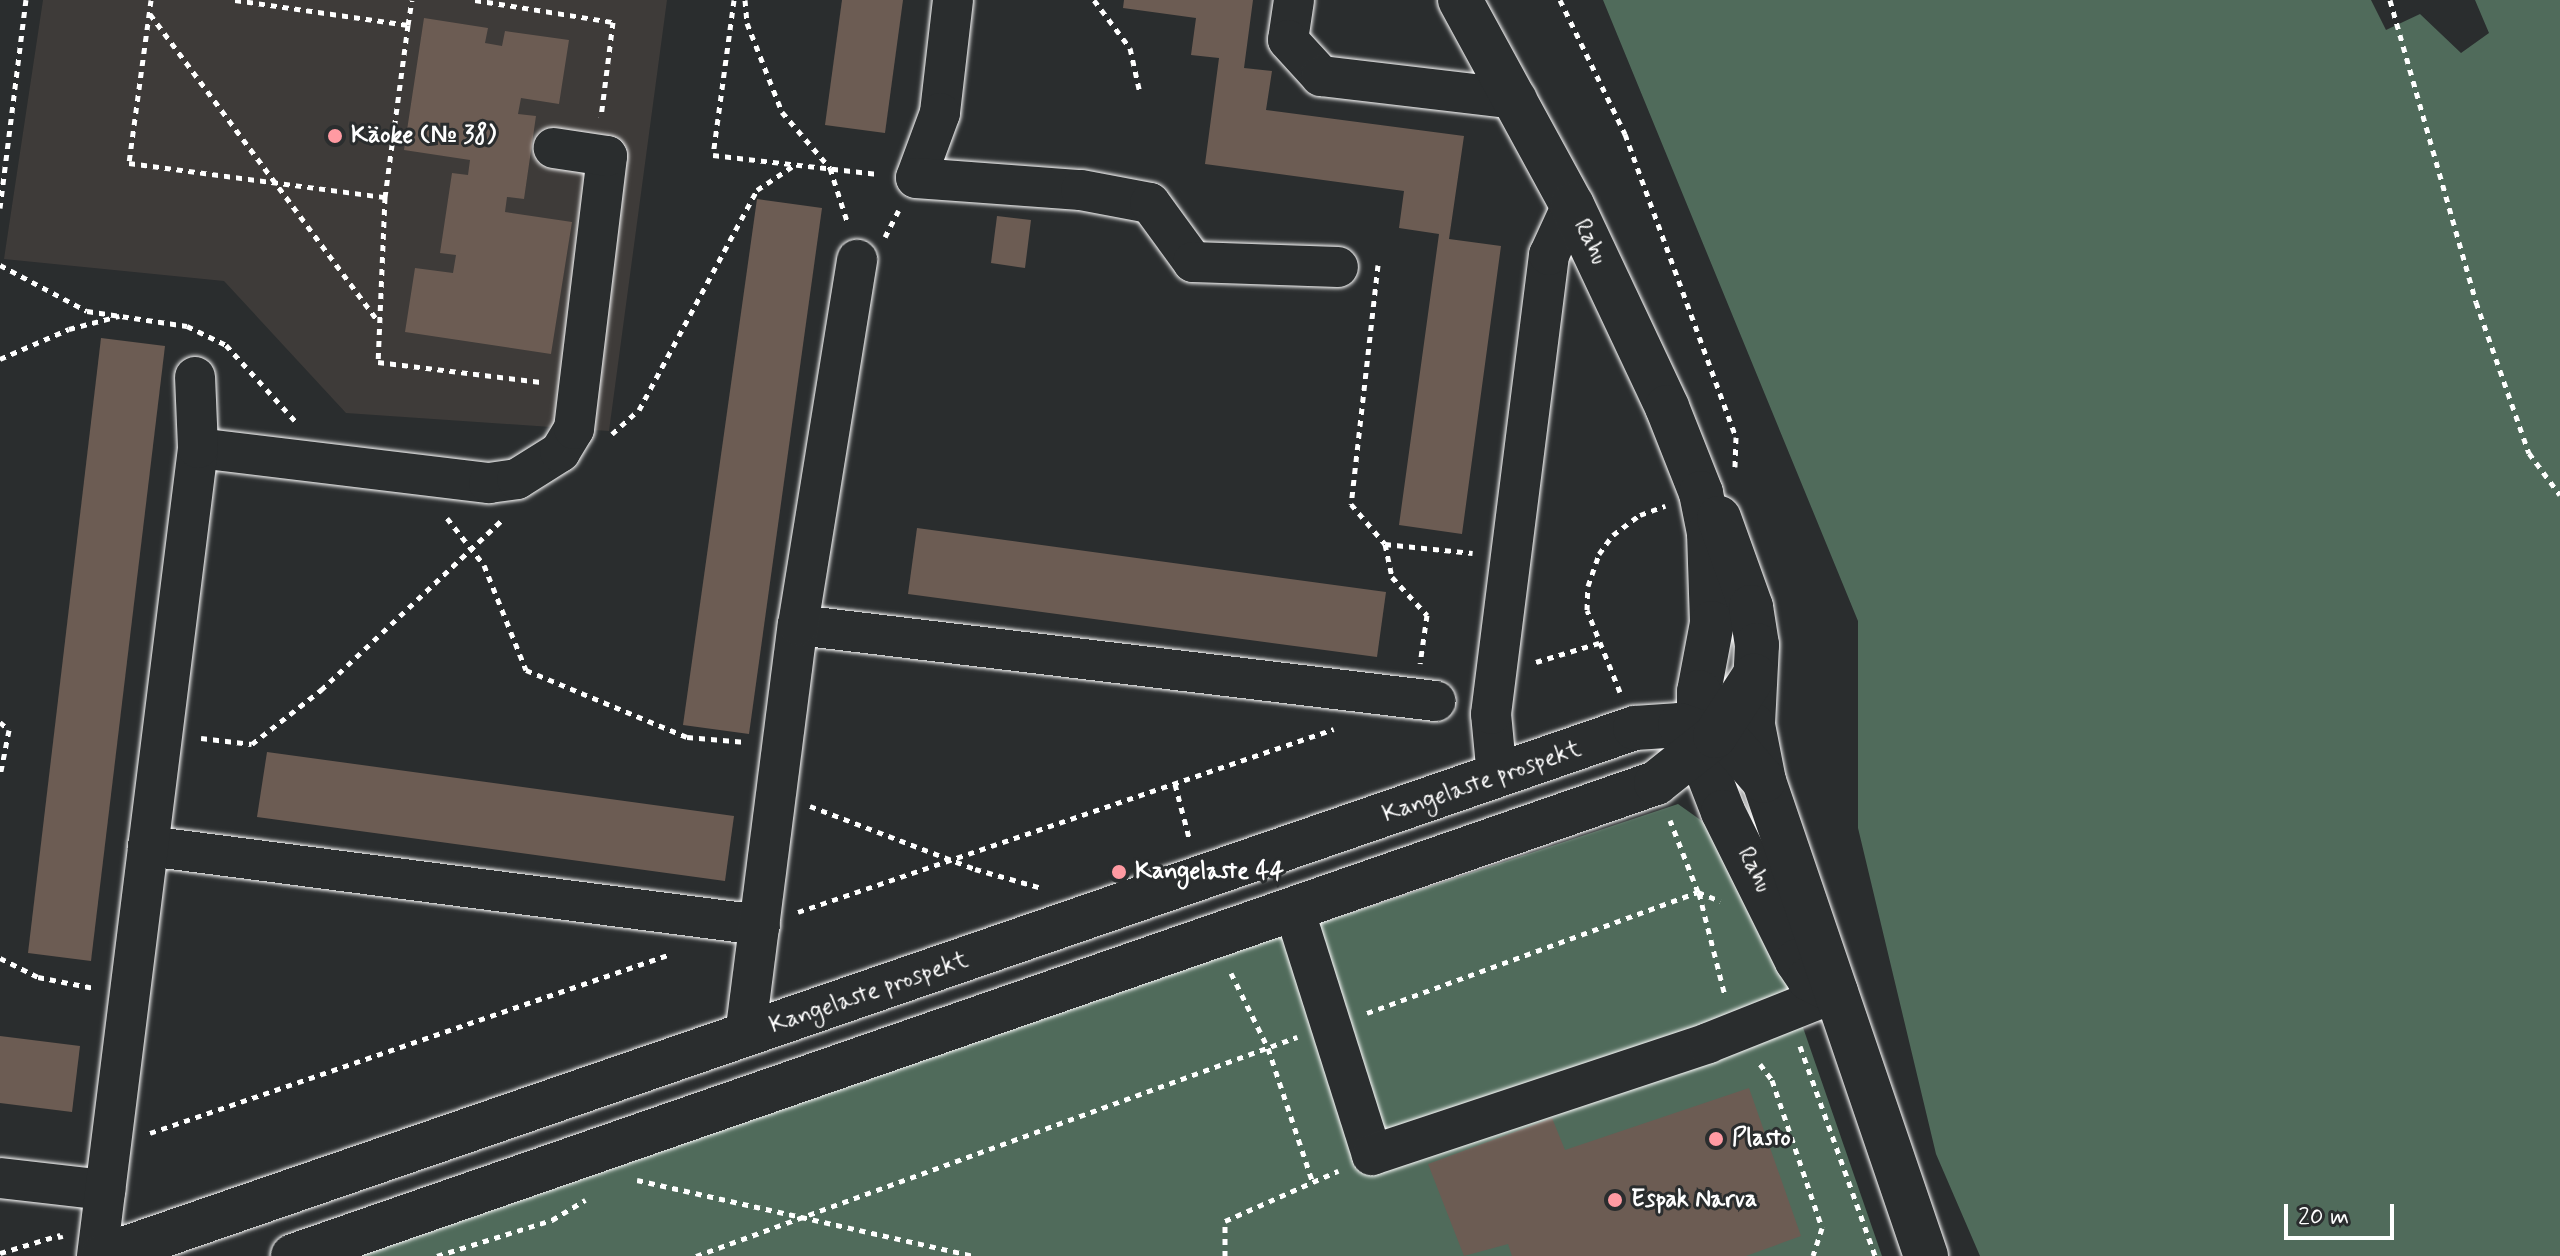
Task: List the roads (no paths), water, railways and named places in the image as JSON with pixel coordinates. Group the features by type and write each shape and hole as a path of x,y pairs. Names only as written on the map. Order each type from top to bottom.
{"main road":[{"name":"Rahu","path":"1460,0 1517,99 1572,205 1667,407 1701,493 1738,559 1757,645 1753,725 1764,781 1926,1256"},
{"name":"Rahu","path":"1701,493 1710,593 1710,650 1699,692 1704,739 1723,812 1797,961 1809,979 1836,992"},
{"path":"1635,728 1676,682 1702,627 1710,593"},
{"path":"293,1256 1656,783 1704,739 1754,676"},
{"path":"1635,728 1659,724 1748,757 1764,781"},
{"name":"Kangelaste prospekt","path":"103,1256 1635,728"},
{"path":"1656,783 1690,790 1723,812"}],"lane":[{"path":"953,0 940,113 916,178 1081,190 1150,203 1193,262 1338,267"},
{"path":"1294,0 1288,40 1321,76 1517,99"},
{"path":"198,448 489,483 549,460 574,429 607,156 554,148"},
{"path":"1497,777 1491,714 1549,255 1572,205"},
{"path":"745,1036 798,625 857,260"},
{"path":"97,1256 198,448 195,377"},
{"path":"798,625 1425,700"},
{"path":"148,846 760,925"},
{"path":"1294,909 1372,1155 1734,1032 1836,992"},
{"path":"0,1178 105,1190"}],"place":[{"name":"Käoke (№ 38)","path":"335,136"},
{"name":"Kangelaste 44","path":"1119,872"},
{"name":"Plasto","path":"1716,1139"},
{"name":"Espak Narva","path":"1615,1200"}]}
